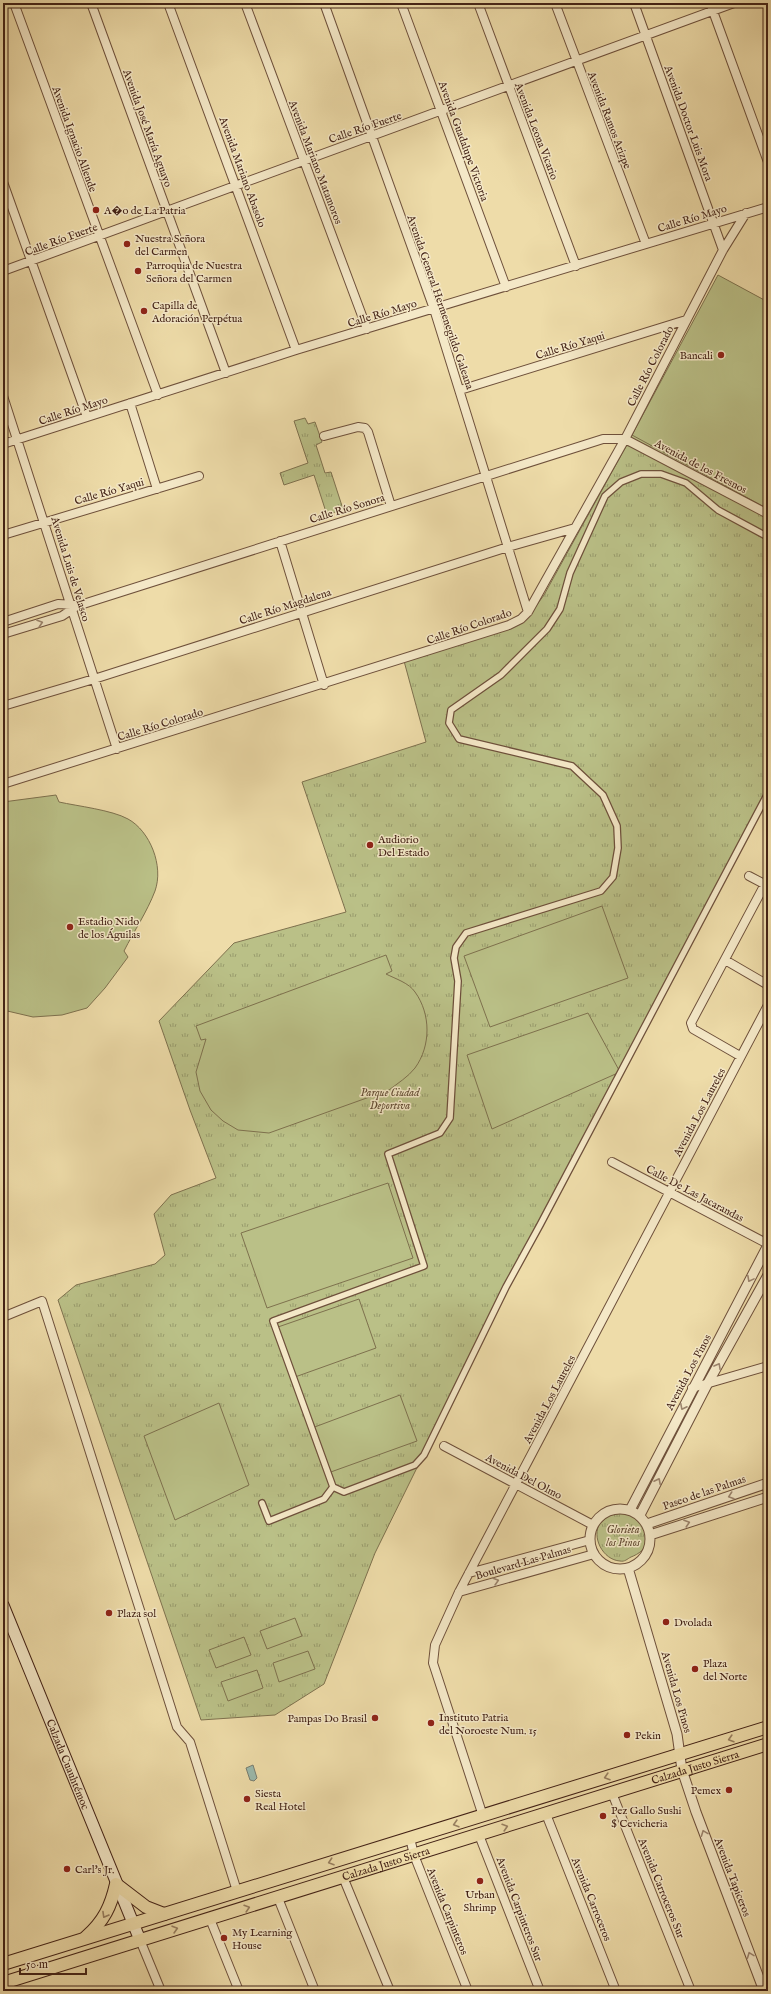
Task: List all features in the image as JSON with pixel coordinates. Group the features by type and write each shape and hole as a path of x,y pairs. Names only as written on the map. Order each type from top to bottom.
{"main road":[{"name":"Calzada Cuauhtémoc","path":"3,1605 140,1940"},
{"name":"Calzada Justo Sierra","path":"3,1964 768,1727"},
{"name":"Calzada Justo Sierra","path":"3,1983 768,1744"},
{"path":"83,1940 104,1919 112,1902 116,1884 141,1903 164,1914"}],"street":[{"name":"Avenida Ignacio Allende","path":"14,3 158,395"},
{"name":"Avenida José María Aguayo","path":"91,3 226,373"},
{"name":"Avenida Mariano Abasolo","path":"168,3 296,350"},
{"name":"Avenida Mariano Matamoros","path":"245,3 367,329"},
{"name":"Avenida General Hermenegildo Galeana","path":"324,3 434,309 528,612"},
{"name":"Avenida Guadalupe Victoria","path":"401,3 506,287"},
{"name":"Avenida Leona Vicario","path":"478,3 576,266"},
{"name":"Avenida Ramos Arizpe","path":"555,3 646,244"},
{"name":"Avenida Doctor Luis Mora","path":"634,3 714,223 722,250"},
{"name":"Calle Río Fuerte","path":"3,271 236,184 373,137 646,36 712,7 734,3"},
{"path":"712,7 768,162"},
{"path":"3,182 87,417"},
{"name":"Calle Río Mayo","path":"3,444 296,350 576,266 768,206"},
{"name":"Calle Río Colorado","path":"3,784 324,685 509,625 521,619 528,612 625,439 722,250 746,213"},
{"name":"Calle Río Yaqui","path":"460,390 686,320"},
{"name":"Avenida Luis de Velasco","path":"3,396 74,607 94,679 117,749"},
{"path":"130,403 157,489"},
{"path":"324,436 358,427 364,428 368,432 391,506"},
{"name":"Calle Río Sonora","path":"3,634 62,616 74,607 604,439 625,439"},
{"name":"Avenida de los Fresnos","path":"625,439 768,514"},
{"path":"768,537 718,510 686,483 660,474 641,474 621,482 604,496 570,573 560,609 547,629 501,675 451,710 449,723 459,739 572,766 603,795 617,826 618,848 613,877 601,891 466,933 456,947 454,958 458,981 450,1118 440,1133 388,1154 424,1266 273,1321 333,1487 344,1492 415,1465 424,1455 506,1287 768,793"},
{"name":"Calle Río Yaqui","path":"3,535 199,476"},
{"name":"Calle Río Magdalena","path":"3,706 94,679 508,547 575,528"},
{"path":"280,541 324,685"},
{"name":"Calle Río Sonora","path":"3,622 58,604 74,607"},
{"path":"740,1056 692,1029 691,1023 766,885 749,876"},
{"path":"725,960 768,985"},
{"name":"Avenida Los Laureles","path":"483,1816 433,1663 435,1645 459,1592 768,1005"},
{"name":"Calle De Las Jacarandas","path":"612,1162 670,1191 768,1244"},
{"name":"Avenida Los Pinos","path":"630,1510 768,1244"},
{"path":"640,1515 708,1383 768,1275"},
{"path":"3,1317 42,1301 177,1727 190,1742 237,1891"},
{"path":"692,1388 768,1366"},
{"name":"Avenida Del Olmo","path":"444,1446 593,1525"},
{"name":"Paseo de las Palmas","path":"647,1524 768,1483"},
{"path":"262,1502 269,1520 324,1498 333,1487"},
{"path":"650,1534 768,1497"},
{"path":"619,1508 630,1510 640,1515 647,1524 650,1534 650,1546 645,1556 638,1564 628,1568 618,1569 608,1567 600,1562 594,1554 590,1540 593,1525 599,1516 608,1510 619,1508"},
{"name":"Boulevard Las Palmas","path":"469,1573 590,1540"},
{"name":"Boulevard Las Palmas","path":"459,1592 594,1554"},
{"name":"Avenida Los Pinos","path":"628,1568 675,1729 682,1770"},
{"name":"Avenida Tapiceros","path":"682,1770 696,1812 764,1991"},
{"name":"Avenida Carroceros Sur","path":"612,1793 691,1991"},
{"name":"Avenida Carroceros","path":"546,1814 616,1991"},
{"name":"Avenida Carpinteros Sur","path":"479,1835 540,1991"},
{"name":"Avenida Carpinteros","path":"410,1838 414,1855 468,1991"},
{"path":"343,1878 390,1991"},
{"path":"278,1898 315,1991"},
{"path":"210,1919 239,1991"},
{"path":"140,1940 161,1991"}],"green space":[{"name":"Bancali","path":"718,275 768,302 768,509 632,435"},
{"path":"305,418 308,424 315,422 322,442 316,445 325,473 331,472 343,509 327,515 314,475 284,485 280,473 308,463 294,421"},
{"name":"Parque Ciudad Deportiva","path":"634,432 768,471 768,793 506,1287 375,1553 324,1684 275,1715 201,1720 58,1300 76,1285 155,1264 165,1255 154,1214 171,1195 216,1178 190,1110 159,1021 234,943 346,912 302,782 426,742 404,661 528,617 544,595"},
{"name":"Estadio Nido de los Águilas","path":"56,795 59,802 113,813 128,819 136,825 149,840 153,850 158,871 157,881 155,891 148,906 124,951 128,957 105,988 87,1008 62,1015 33,1017 3,1010 3,802"},
{"path":"602,906 628,978 490,1027 464,956"},
{"path":"386,955 392,971 386,974 409,986 415,992 424,1010 426,1020 427,1030 424,1050 415,1068 406,1077 389,1090 269,1133 238,1130 223,1121 211,1110 200,1091 196,1072 206,1039 201,1040 196,1026"},
{"path":"588,1013 620,1072 492,1129 467,1055"},
{"path":"388,1183 413,1258 267,1308 241,1233"},
{"path":"359,1299 376,1348 295,1377 278,1327"},
{"path":"400,1395 417,1441 328,1473 312,1428"},
{"path":"219,1403 249,1485 175,1520 144,1436"},
{"name":"Glorieta los Pinos","path":"627,1510 640,1518 643,1522 649,1541 644,1549 625,1561 614,1560 608,1557 600,1547 597,1535 598,1529 600,1523 610,1515 618,1511"},
{"path":"295,1618 302,1636 267,1649 260,1631"},
{"path":"244,1637 251,1655 216,1668 209,1650"},
{"path":"308,1651 315,1669 279,1682 273,1663"},
{"path":"257,1670 263,1688 228,1701 221,1682"}],"shaded area":[{"path":"253,1765 257,1778 254,1781 250,1780 246,1768"}],"place":[{"name":"A�o de La Patria","path":"96,210"},
{"name":"Nuestra Señora del Carmen","path":"127,244"},
{"name":"Parroquia de Nuestra Señora del Carmen","path":"138,271"},
{"name":"Capilla de Adoración Perpétua","path":"144,311"},
{"name":"Bancali","path":"721,355"},
{"name":"Audiorio Del Estado","path":"370,845"},
{"name":"Estadio Nido de los Águilas","path":"70,927"},
{"name":"Plaza sol","path":"109,1613"},
{"name":"Dvolada","path":"666,1622"},
{"name":"Plaza del Norte","path":"695,1669"},
{"name":"Pampas Do Brasil","path":"375,1718"},
{"name":"Instituto Patria del Noroeste Num. 15","path":"431,1723"},
{"name":"Pekin","path":"627,1735"},
{"name":"Pemex","path":"729,1790"},
{"name":"Siesta Real Hotel","path":"247,1799"},
{"name":"Pez Gallo Sushi $ Cevicheria","path":"603,1816"},
{"name":"Carl's Jr.","path":"67,1869"},
{"name":"Urban Shrimp","path":"480,1881"},
{"name":"My Learning House","path":"224,1938"}]}
